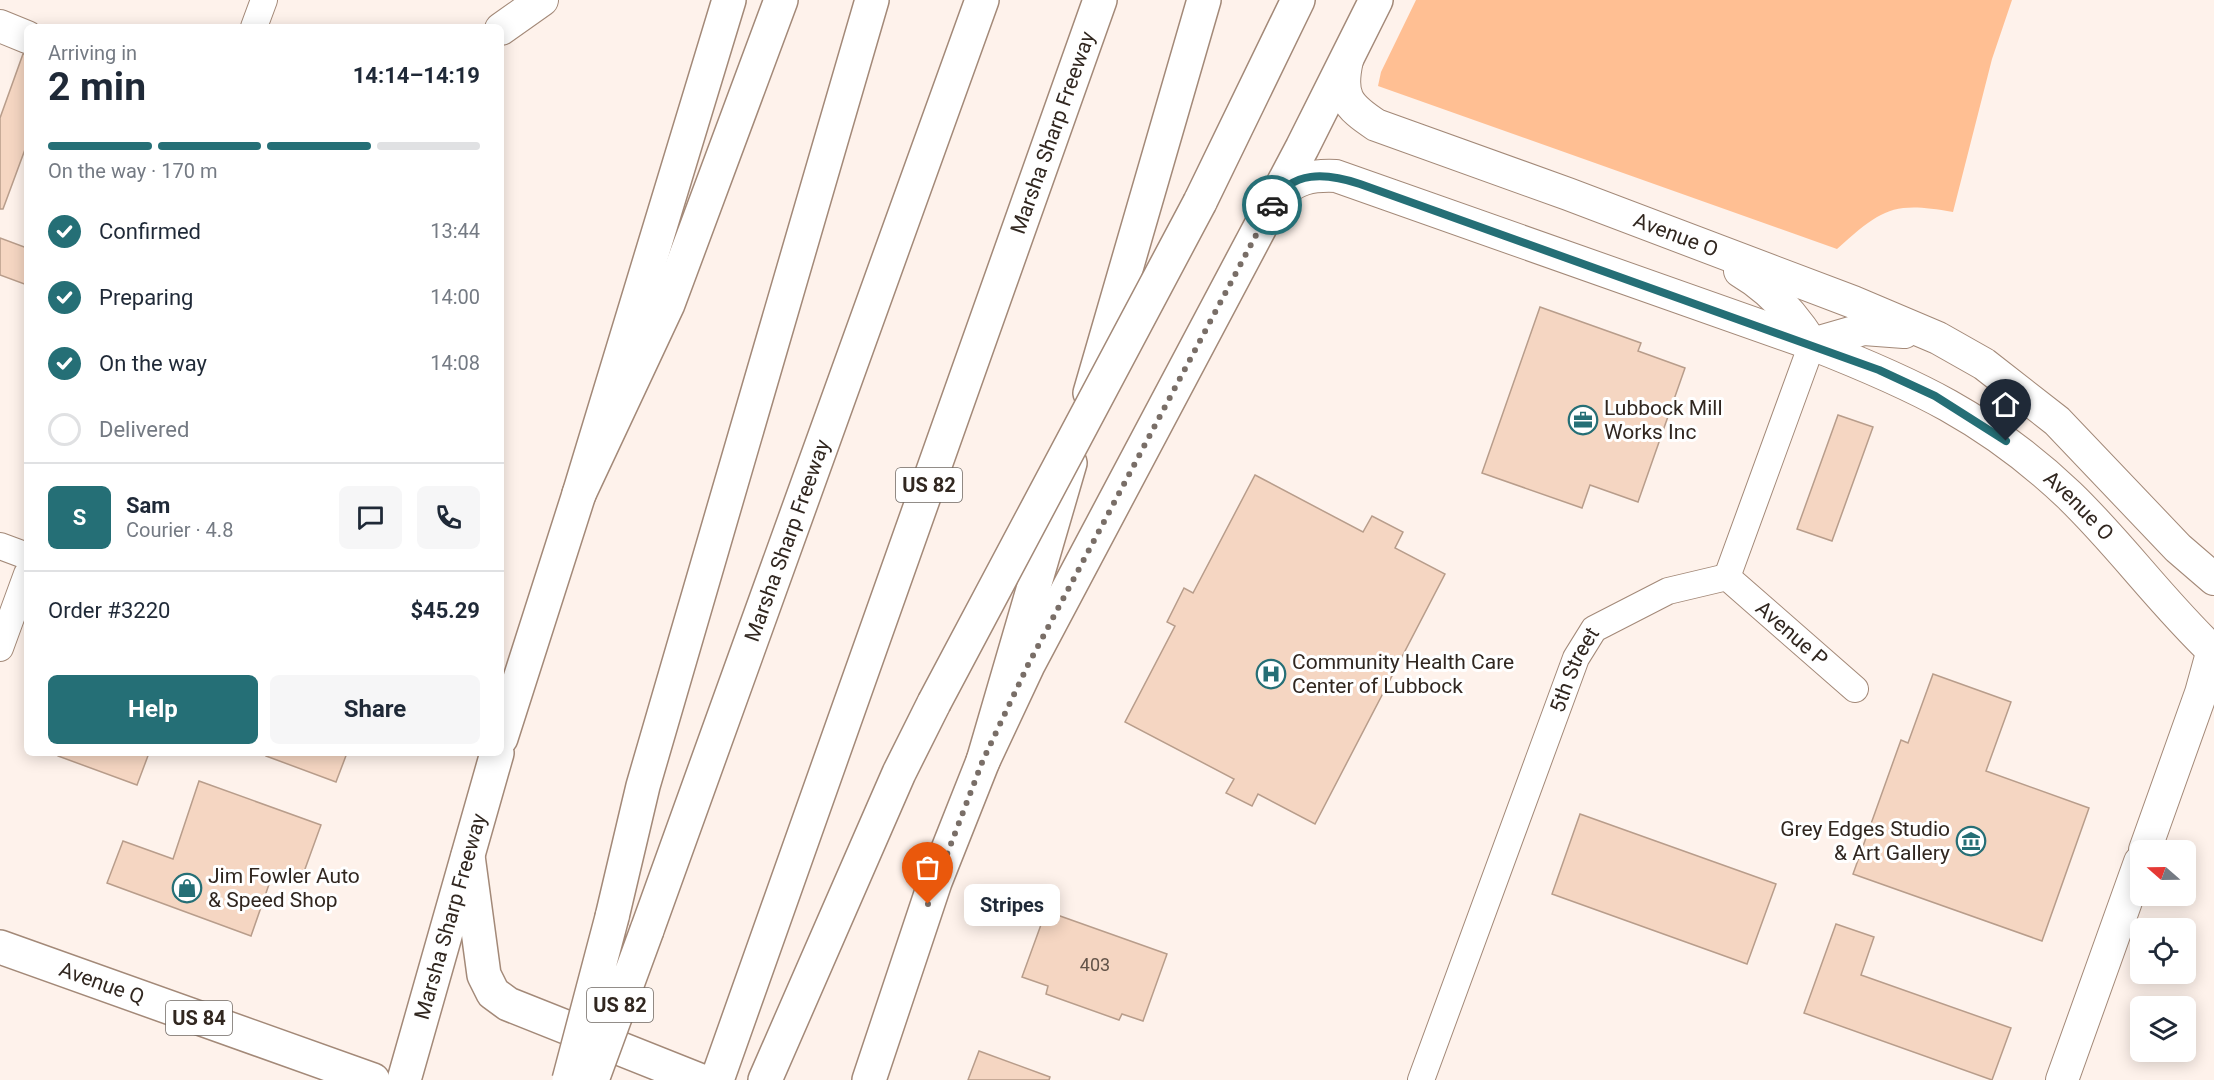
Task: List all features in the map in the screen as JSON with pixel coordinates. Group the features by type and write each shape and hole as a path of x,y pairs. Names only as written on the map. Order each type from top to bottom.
{"main road":[{"name":"Marsha Sharp Freeway","path":"504,726 579,494 729,0"},
{"path":"579,494 668,304 781,0"},
{"path":"569,1080 612,917 643,786 872,0"},
{"name":"Marsha Sharp Freeway","path":"592,1080 982,0"},
{"name":"Marsha Sharp Freeway","path":"717,1080 1100,0"},
{"path":"983,760 1204,0"},
{"path":"765,1080 899,773 1200,202 1298,0"},
{"path":"866,1074 935,882 983,760 1028,665 1277,196 1376,0"},
{"name":"Marsha Sharp Freeway","path":"404,1080 495,756"},
{"path":"468,856 484,975 494,993 508,1004 699,1080"},
{"name":"Avenue Q","path":"8,958 373,1080"}],"street":[{"path":"255,24 264,0"},
{"path":"504,27 542,0"},
{"path":"0,26 24,36"},
{"name":"Avenue O","path":"1347,60 1342,82 1345,97 1357,112 1376,125 1568,194 1870,309 1932,335 1984,364 2057,421 2178,548 2214,579"},
{"name":"Avenue O","path":"1277,196 1291,183 1303,177 1336,176 1812,344 1879,370 1935,396 2006,441 2070,496 2214,650"},
{"path":"1678,237 1744,273 1772,293 1797,320 1812,344"},
{"path":"1812,344 1864,329 1932,335"},
{"path":"1727,577 1812,344"},
{"path":"0,546 24,555"},
{"name":"Avenue P","path":"1727,577 1855,688"},
{"name":"5th Street","path":"1421,1080 1576,658 1594,629 1668,591 1727,577"},
{"path":"0,648 24,582"},
{"path":"2149,840 2214,650"},
{"path":"2062,1080 2130,890"}],"shaded area":[{"path":"1416,0 2012,0 1992,59 1953,212 1915,208 1889,211 1866,225 1837,249 1378,86 1381,72"}],"building":[{"path":"24,54 24,152 3,209 0,209 0,118"},
{"path":"0,238 24,247 24,284 0,275"},
{"name":"Lubbock Mill Works Inc","path":"1540,307 1641,343 1638,351 1685,368 1638,502 1590,485 1582,508 1482,473"},
{"path":"1838,415 1873,427 1832,541 1797,529"},
{"name":"Community Health Care Center of Lubbock","path":"1255,475 1363,532 1372,516 1403,532 1395,548 1445,574 1315,824 1258,794 1252,806 1226,793 1234,779 1125,722 1175,626 1167,622 1184,588 1193,593"},
{"name":"Grey Edges Studio & Art Gallery","path":"1933,674 2011,702 1986,771 2089,808 2042,941 1853,874 1901,740 1908,743"},
{"path":"58,756 148,756 137,785"},
{"path":"266,756 346,756 336,782"},
{"path":"199,781 321,825 301,880 274,870 251,936 107,883 123,841 173,859"},
{"path":"1580,814 1776,884 1747,964 1552,894"},
{"path":"1046,911 1167,954 1143,1021 1122,1014 1119,1020 1046,994 1048,986 1022,977"},
{"path":"1836,924 1874,937 1861,975 2011,1028 1992,1080 1804,1013"},
{"path":"979,1051 1050,1077 1049,1080 968,1080"}],"way so far":[{"path":"928,904 983,760 1028,665 1272,205"}],"place":[{"name":"Lubbock Mill Works Inc","path":"1583,420"},
{"name":"Community Health Care Center of Lubbock","path":"1271,674"},
{"name":"Grey Edges Studio & Art Gallery","path":"1971,841"},
{"name":"Jim Fowler Auto & Speed Shop","path":"187,888"},
{"name":"Stripes","path":"928,904"}],"route":[{"path":"1272,205 1277,196 1291,183 1303,177 1336,176 1812,344 1879,370 1935,396 2006,441"}]}
